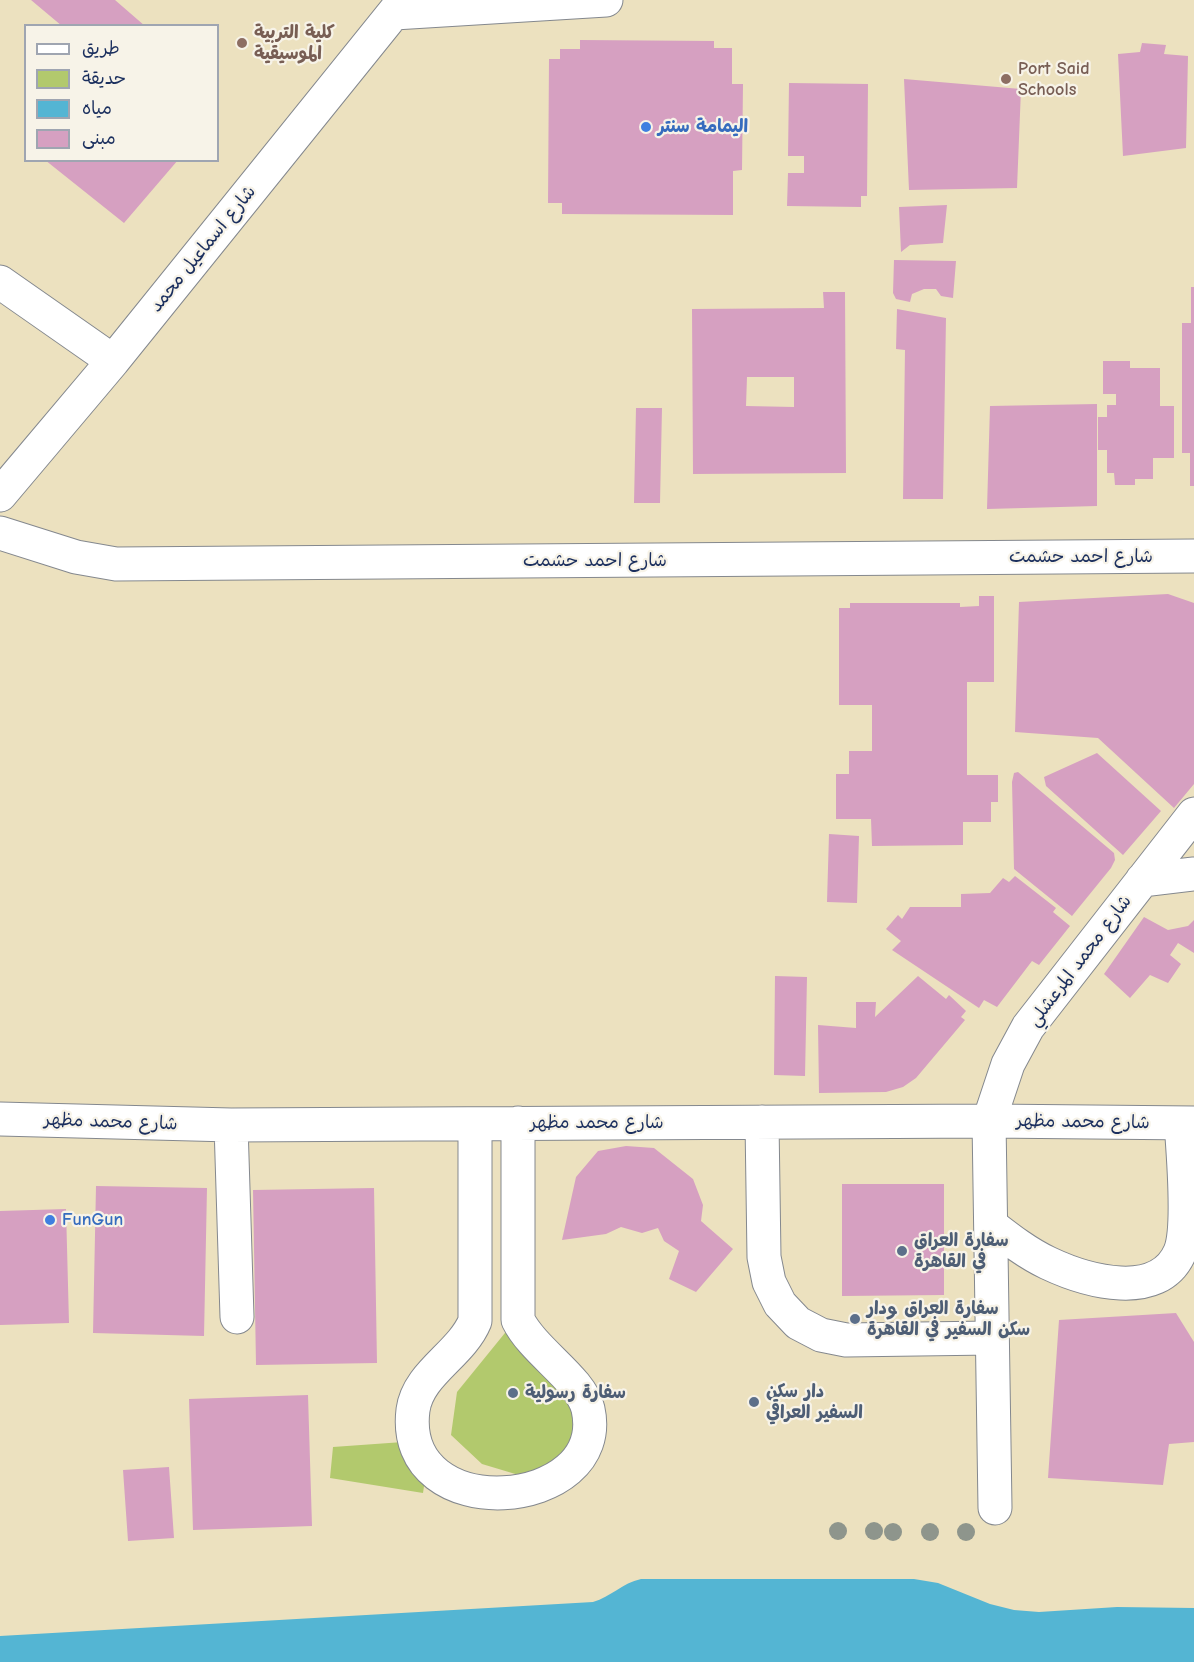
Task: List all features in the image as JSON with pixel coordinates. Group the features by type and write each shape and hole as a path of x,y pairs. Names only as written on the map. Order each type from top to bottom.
{"street":[{"path":"399,6 606,0"},
{"name":"شارع اسماعيل محمد","path":"0,495 113,361 399,6"},
{"path":"0,282 113,361"},
{"name":"شارع احمد حشمت","path":"0,533 76,557 116,564 1194,556"},
{"name":"شارع محمد المرعشلي","path":"995,1508 989,1121 1008,1064 1028,1027 1194,814"},
{"path":"1142,880 1194,874"},
{"name":"شارع محمد مظهر","path":"0,1119 231,1125 989,1121 1187,1123"},
{"path":"762,1122 764,1257 769,1282 780,1304 798,1323 821,1335 846,1340 992,1338"},
{"path":"475,1124 475,1321 462,1344 426,1381 413,1409 415,1440 428,1468 454,1485 484,1494 514,1494 543,1485 568,1468 583,1452 590,1430 588,1408 577,1388 534,1345 518,1320 518,1123"},
{"path":"991,1225 1018,1246 1049,1263 1082,1275 1117,1282 1143,1283 1166,1272 1180,1251 1184,1225 1187,1123"},
{"path":"231,1125 237,1317"},
{"path":"475,1206 518,1206"},
{"path":"475,1321 518,1320"}],"green space":[{"path":"509,1328 588,1408 573,1452 522,1476 482,1464 451,1435 457,1392"},
{"path":"431,1440 423,1493 330,1478 333,1447"}],"water":[{"path":"641,1579 914,1579 938,1583 990,1604 1014,1610 1039,1612 1117,1607 1194,1608 1194,1662 0,1662 0,1636 593,1602"}],"building":[{"path":"31,0 115,0 143,24 60,24"},
{"name":"اليمامة سنتر","path":"580,40 714,41 714,48 732,48 732,84 743,84 742,170 733,171 733,215 562,214 562,203 548,203 549,59 560,59 560,49 580,49"},
{"path":"1142,43 1166,45 1164,54 1188,56 1186,148 1123,156 1118,54 1140,52"},
{"path":"904,79 1021,89 1017,188 909,190"},
{"path":"789,83 868,84 867,196 861,196 861,207 787,206 788,173 804,173 804,156 788,156"},
{"path":"48,162 176,162 124,223"},
{"path":"947,205 943,243 910,245 901,252 899,207"},
{"path":"894,260 956,261 953,298 941,296 936,289 924,289 912,294 910,302 896,299 893,293"},
{"path":"1191,287 1194,287 1194,486 1190,486 1190,453 1182,453 1182,323 1191,323"},
{"path":"823,292 845,292 846,473 693,474 692,309 824,308","holes":["747,377 794,377 794,407 746,406"]},
{"path":"897,309 946,318 943,499 903,499 905,350 896,349"},
{"path":"1103,361 1130,361 1130,368 1160,368 1160,406 1174,406 1174,458 1153,458 1153,479 1135,479 1135,485 1115,485 1114,473 1107,473 1107,450 1098,450 1098,417 1107,417 1107,405 1116,405 1116,394 1103,394"},
{"path":"1097,404 1097,506 987,509 990,406"},
{"path":"636,408 662,408 660,503 634,503"},
{"path":"1168,594 1194,603 1194,784 1174,808 1098,738 1015,732 1019,602"},
{"path":"979,596 994,596 994,682 967,682 967,775 998,775 998,802 991,802 991,822 963,822 963,845 872,846 871,819 836,819 836,774 849,774 849,751 872,751 872,705 839,705 839,608 850,608 850,603 960,603 960,607 979,606"},
{"path":"1097,753 1161,811 1123,855 1046,786 1044,777"},
{"path":"1018,772 1114,853 1115,860 1111,868 1072,916 1014,869 1012,782 1014,773"},
{"path":"829,834 859,836 857,903 827,902"},
{"path":"1015,876 1056,908 1053,912 1070,926 1039,965 1032,961 997,1007 984,1000 979,1008 892,950 901,941 886,929 898,915 902,919 910,907 961,907 961,894 990,893 1003,878 1009,882"},
{"path":"1144,917 1168,930 1188,926 1194,920 1194,953 1178,943 1170,955 1181,964 1168,983 1150,975 1130,998 1104,974"},
{"path":"775,976 807,977 805,1076 774,1075"},
{"path":"918,976 946,999 949,995 966,1011 961,1017 965,1020 916,1078 903,1087 886,1092 819,1093 818,1025 856,1028 856,1002 876,1002 875,1017"},
{"path":"626,1146 654,1148 693,1179 703,1205 701,1221 733,1249 696,1292 669,1279 679,1251 664,1241 658,1228 642,1233 621,1227 606,1234 562,1240 576,1177 598,1151"},
{"path":"842,1184 944,1184 944,1295 842,1296"},
{"path":"96,1186 207,1188 204,1336 93,1333"},
{"path":"374,1188 377,1363 256,1365 253,1190"},
{"path":"66,1209 69,1323 0,1325 0,1211"},
{"path":"1176,1313 1194,1342 1194,1442 1169,1444 1163,1485 1048,1478 1059,1320"},
{"path":"308,1395 312,1526 193,1530 189,1399"},
{"path":"169,1467 174,1538 128,1541 123,1470"}],"place":[{"name":"كلية التربية الموسيقية","path":"242,43"},
{"name":"Port Said Schools","path":"1006,79"},
{"name":"اليمامة سنتر","path":"646,127"},
{"name":"FunGun","path":"50,1220"},
{"name":"سفارة العراق في القاهرة","path":"902,1251"},
{"name":"سفارة العراق ودار سكن السفير في القاهرة","path":"855,1319"},
{"name":"سفارة رسولية","path":"513,1393"},
{"name":"دار سكن السفير العراقي","path":"754,1402"}]}
